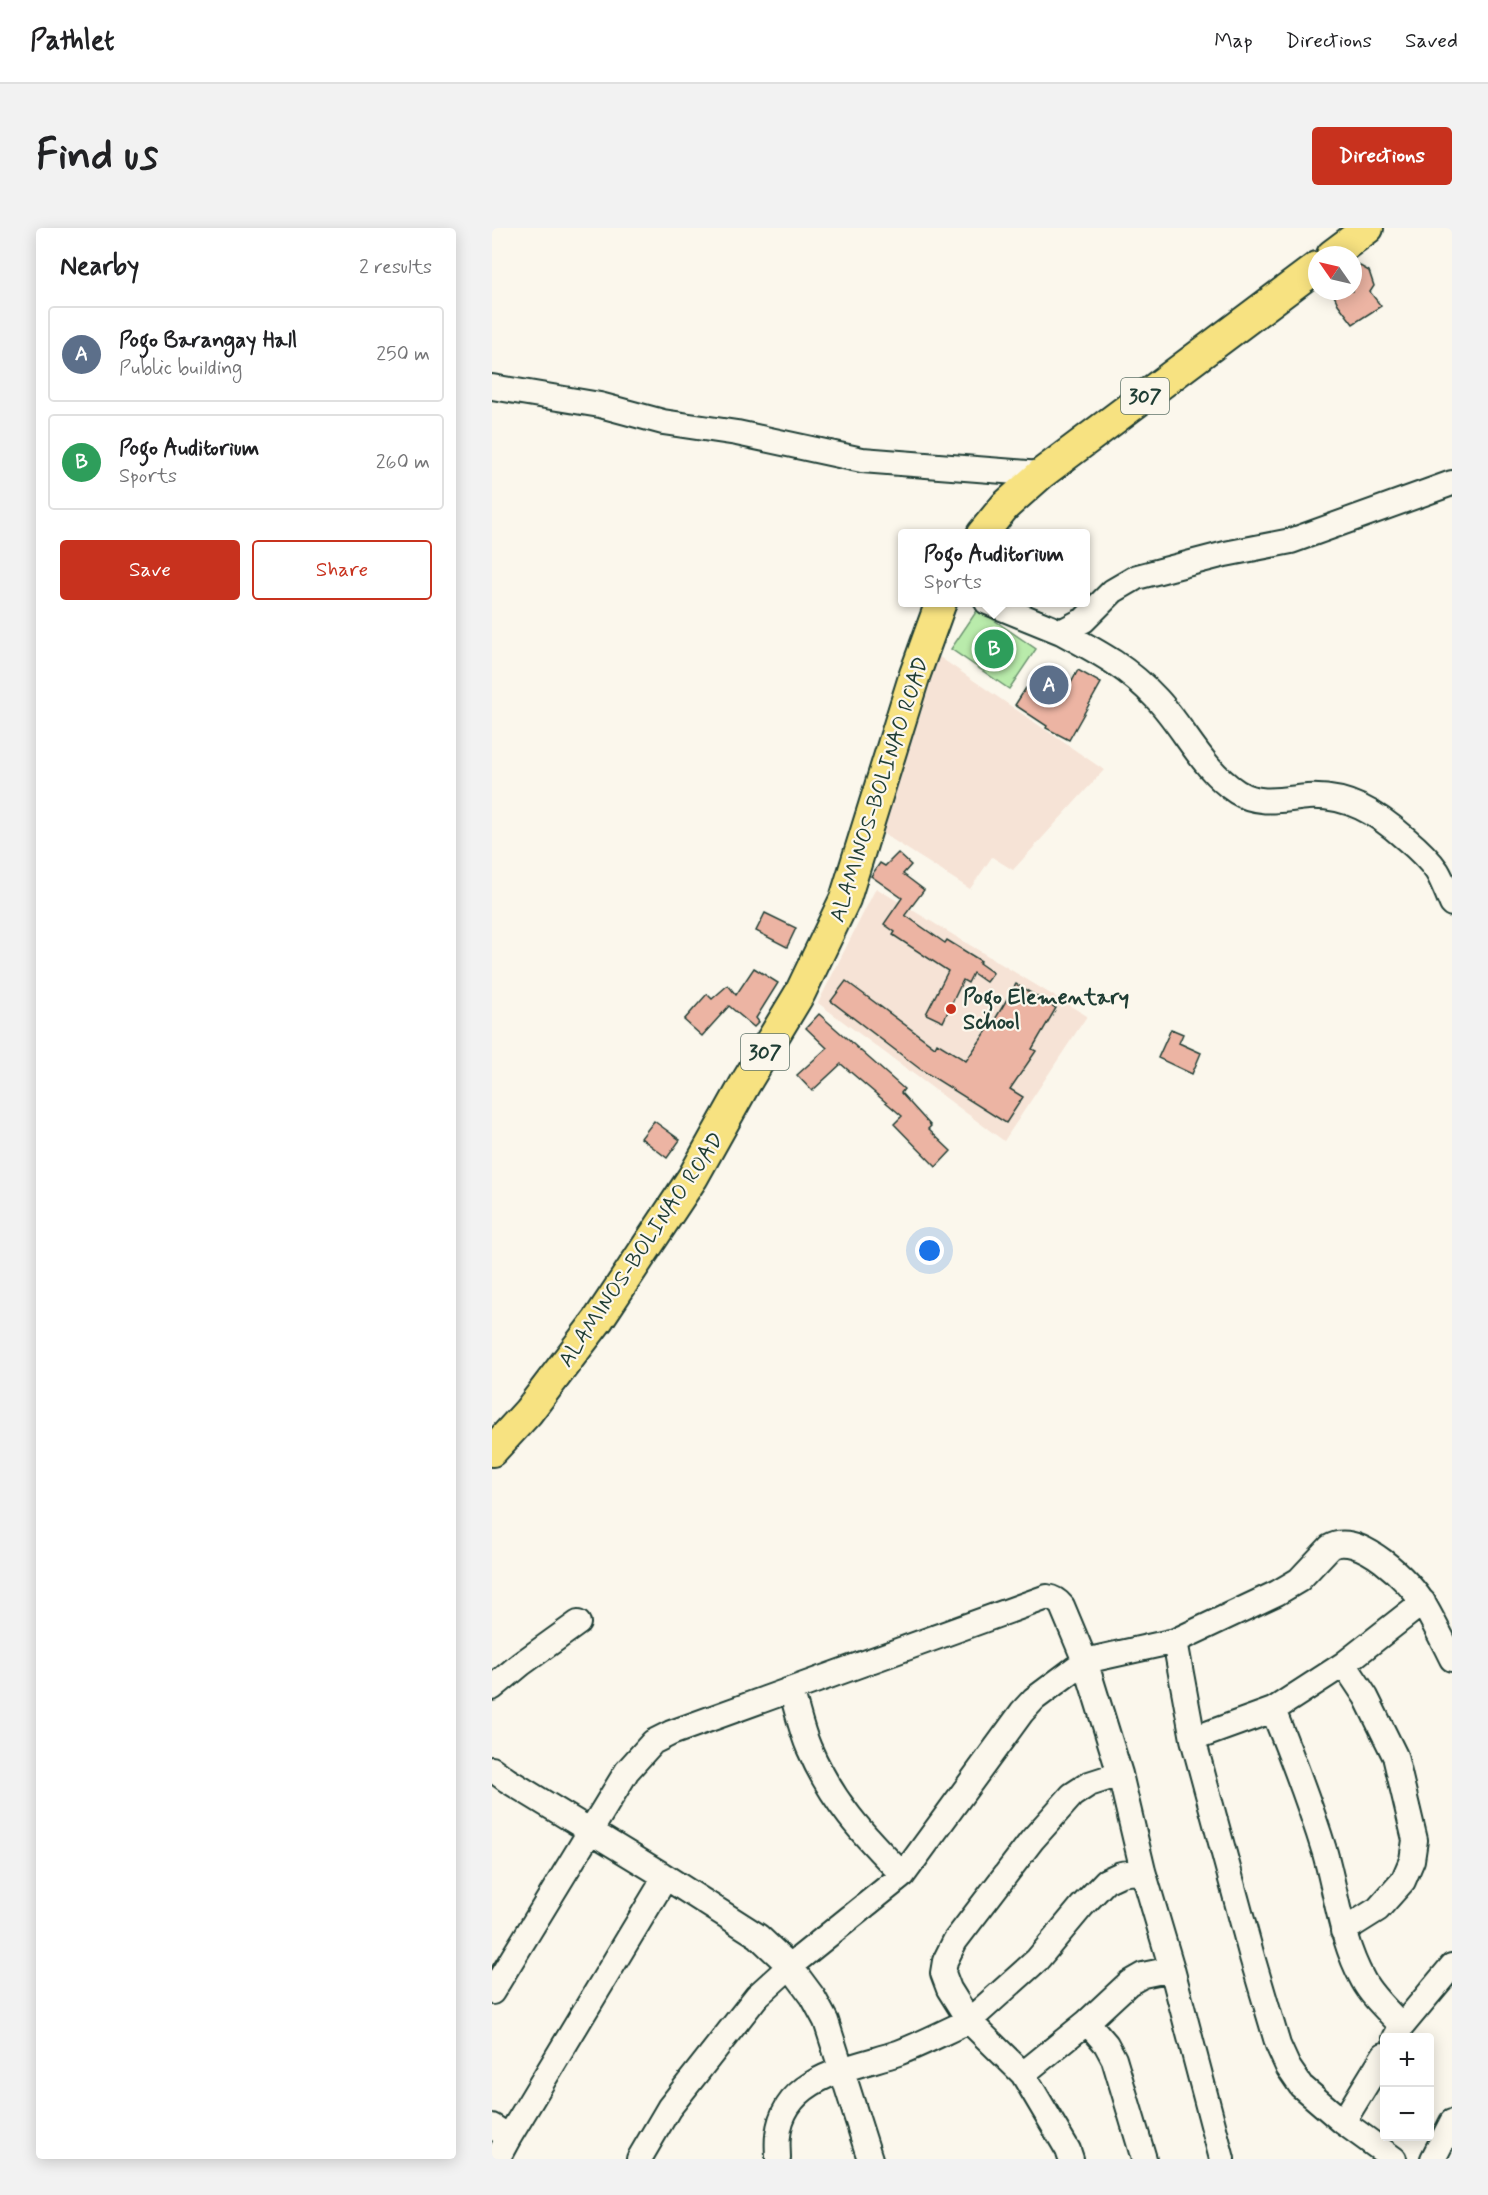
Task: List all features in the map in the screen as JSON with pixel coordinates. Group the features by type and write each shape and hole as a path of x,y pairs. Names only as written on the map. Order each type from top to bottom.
{"main road":[{"path":"1344,246 1368,228"},
{"name":"307","path":"986,529 1005,506 1041,474 1308,274"},
{"name":"ALAMINOS-BOLINAO ROAD","path":"492,1451 528,1412 598,1320 693,1177 800,993 845,899 915,674 940,607"}],"street":[{"path":"492,387 600,405 663,422 736,433 862,460 1041,474"},
{"path":"1061,633 1084,620 1113,591 1137,577 1225,554 1291,542 1452,483"},
{"path":"997,607 1061,633 1107,656 1131,674 1158,700 1212,771 1238,792 1257,799 1279,801 1308,797 1337,798 1360,805 1383,819 1429,860 1438,873 1452,904"},
{"path":"639,2159 669,2108 757,1996 790,1966 903,1875 1022,1712 1034,1699 1085,1661 1176,1641 1277,1593 1299,1580 1330,1547 1346,1543 1363,1548 1380,1558 1423,1602 1452,1659"},
{"path":"492,1992 627,1771 653,1742 671,1732 1047,1597 1058,1600 1062,1606 1085,1661 1120,1774 1143,1871 1172,1969 1222,2159"},
{"path":"1193,1739 1273,1710 1344,1664 1423,1602"},
{"path":"492,1688 578,1623"},
{"path":"1176,1641 1193,1739 1251,1958 1278,2045 1288,2067 1301,2086 1343,2122 1394,2159"},
{"path":"1343,1931 1378,1909 1403,1881 1412,1860 1415,1840 1395,1756 1366,1697 1344,1664"},
{"path":"791,1690 809,1748 836,1799 864,1836 903,1875"},
{"path":"1273,1710 1295,1764 1325,1854 1343,1931 1365,1984 1398,2032 1452,1966"},
{"path":"492,1769 758,1936 790,1966 813,1997 826,2020 870,2159"},
{"path":"1071,2159 1068,2150 1023,2074 969,2020 949,1989 942,1973 955,1941 1032,1840 1072,1795 1089,1784 1120,1774"},
{"path":"778,2159 778,2134 784,2113 802,2089 841,2068 899,2053 969,2020 1037,1960 1106,1881 1121,1874 1143,1871"},
{"path":"498,2159 500,2132 659,1888 661,1874"},
{"path":"1023,2074 1129,1983 1143,1975 1172,1969"},
{"path":"1086,2022 1106,2044 1114,2059 1144,2159"},
{"path":"1343,2122 1380,2062"},
{"path":"1433,2159 1452,2122"}],"shaded area":[{"path":"938,656 1104,770 1013,870 992,857 970,889 879,831"},
{"name":"Pogo Elementary School","path":"876,888 1087,1016 1004,1141 818,1003"}],"green space":[{"path":"978,609 1036,649 1009,689 951,649"}],"building":[{"path":"1362,267 1369,271 1374,286 1370,292 1381,306 1353,324 1336,300 1362,300"},
{"path":"1041,667 1071,683 1078,670 1101,683 1069,740 1046,728 1047,726 1015,705 1026,688 1029,689"},
{"path":"898,853 911,865 903,874 924,890 905,915 945,943 947,940 981,961 979,963 993,973 986,982 973,973 968,983 963,980 943,1022 926,1014 948,971 893,935 895,932 884,924 902,898 871,876 880,863 885,866"},
{"path":"765,913 796,928 787,947 756,931"},
{"path":"754,968 778,983 756,1018 759,1022 754,1027 729,1006 702,1036 684,1020 707,994 712,999 728,985 736,995"},
{"path":"846,981 935,1047 937,1043 966,1061 1016,984 1056,1008 1032,1049 1036,1051 1010,1089 1023,1097 1006,1123 920,1069 831,1001"},
{"path":"819,1014 904,1089 901,1093 931,1126 928,1129 951,1151 936,1167 894,1124 902,1116 841,1064 812,1091 797,1075 827,1048 806,1028"},
{"path":"1171,1029 1183,1034 1179,1043 1201,1053 1192,1074 1158,1058"},
{"path":"654,1121 680,1140 667,1158 641,1138"}],"place":[{"name":"Pogo Auditorium","path":"994,649"},
{"name":"Pogo Barangay Hall","path":"1049,685"},
{"name":"Pogo Elementary School","path":"951,1009"}]}
